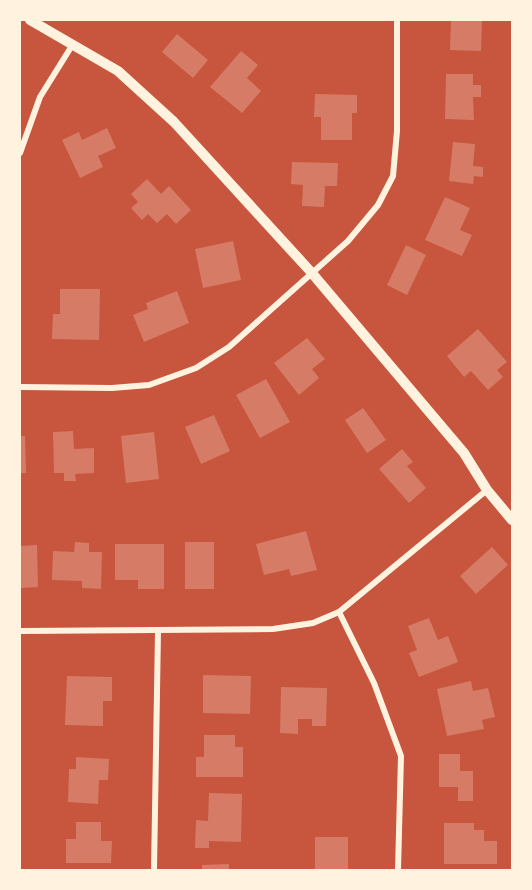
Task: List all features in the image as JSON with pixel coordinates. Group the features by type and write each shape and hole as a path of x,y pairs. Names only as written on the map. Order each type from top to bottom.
{"street":[{"path":"30,20 118,71 174,122 311,272 464,453 487,490 513,520"},
{"path":"20,387 112,388 148,385 196,368 229,347 348,241 378,205 393,176 397,131 397,20"},
{"path":"20,153 40,97 73,43"},
{"path":"20,631 158,632 273,629 313,623 339,612 487,490"},
{"path":"339,612 374,683 401,756 398,870"},
{"path":"154,870 158,632"}],"building":[{"path":"451,20 482,20 481,51 450,50"},
{"path":"177,34 208,60 193,78 162,52"},
{"path":"241,51 258,65 247,78 261,91 242,113 210,87"},
{"path":"446,74 473,74 473,85 481,85 481,97 473,97 474,120 445,119"},
{"path":"315,94 357,95 357,113 352,113 352,140 321,140 321,117 314,117"},
{"path":"107,128 116,148 98,156 103,167 80,178 62,140 79,132 82,140"},
{"path":"453,142 475,144 473,166 483,167 483,177 474,176 473,184 449,181"},
{"path":"292,162 338,163 337,186 325,186 324,207 302,206 303,185 291,184"},
{"path":"147,179 161,194 169,186 191,210 176,224 167,214 157,223 148,214 142,220 131,208 138,202 131,194"},
{"path":"445,197 470,208 460,230 472,235 462,256 425,240"},
{"path":"233,241 241,280 203,288 195,249"},
{"path":"406,245 426,255 407,295 387,285"},
{"path":"60,289 100,289 99,340 52,339 53,314 60,314"},
{"path":"177,291 189,323 144,342 133,315 148,309 146,303"},
{"path":"478,329 507,362 497,370 503,377 488,390 471,371 464,377 447,356"},
{"path":"307,338 325,359 312,369 319,378 299,395 274,363"},
{"path":"266,379 290,422 260,438 236,395"},
{"path":"363,408 386,440 367,453 345,420"},
{"path":"214,415 230,451 201,464 185,427"},
{"path":"73,431 74,449 94,448 94,473 75,474 76,481 64,481 64,473 54,473 53,432"},
{"path":"154,432 159,479 126,483 121,436"},
{"path":"20,436 25,436 26,473 20,473"},
{"path":"402,449 413,462 407,466 426,488 409,503 379,469"},
{"path":"306,531 317,570 291,576 289,569 264,575 256,544"},
{"path":"75,542 89,543 89,552 102,552 101,589 82,588 82,581 52,580 53,551 74,552"},
{"path":"185,542 214,542 214,589 185,589"},
{"path":"115,544 164,544 164,589 138,589 138,580 115,580"},
{"path":"37,545 38,587 20,588 20,546"},
{"path":"492,547 508,565 476,594 460,576"},
{"path":"429,618 438,640 448,636 458,662 419,677 409,653 417,650 408,626"},
{"path":"203,675 251,676 250,714 203,713"},
{"path":"67,676 112,677 112,701 103,701 103,726 65,725"},
{"path":"471,681 473,691 488,688 495,717 482,720 484,729 447,736 437,689"},
{"path":"281,687 327,688 326,726 312,726 312,719 298,719 298,734 280,733"},
{"path":"204,735 235,735 235,747 243,747 243,777 196,777 196,757 204,757"},
{"path":"439,754 460,754 460,771 473,771 473,801 458,801 458,787 439,787"},
{"path":"76,757 109,759 108,780 99,780 98,804 68,802 69,769 76,769"},
{"path":"209,793 242,794 241,842 209,841 209,848 195,848 196,820 208,821"},
{"path":"76,822 101,822 101,841 112,841 111,863 66,863 66,839 76,839"},
{"path":"444,823 474,823 474,830 484,830 484,841 497,841 497,864 444,864"},
{"path":"315,837 348,837 348,870 315,870"},
{"path":"229,864 229,870 202,870 202,865"}]}
